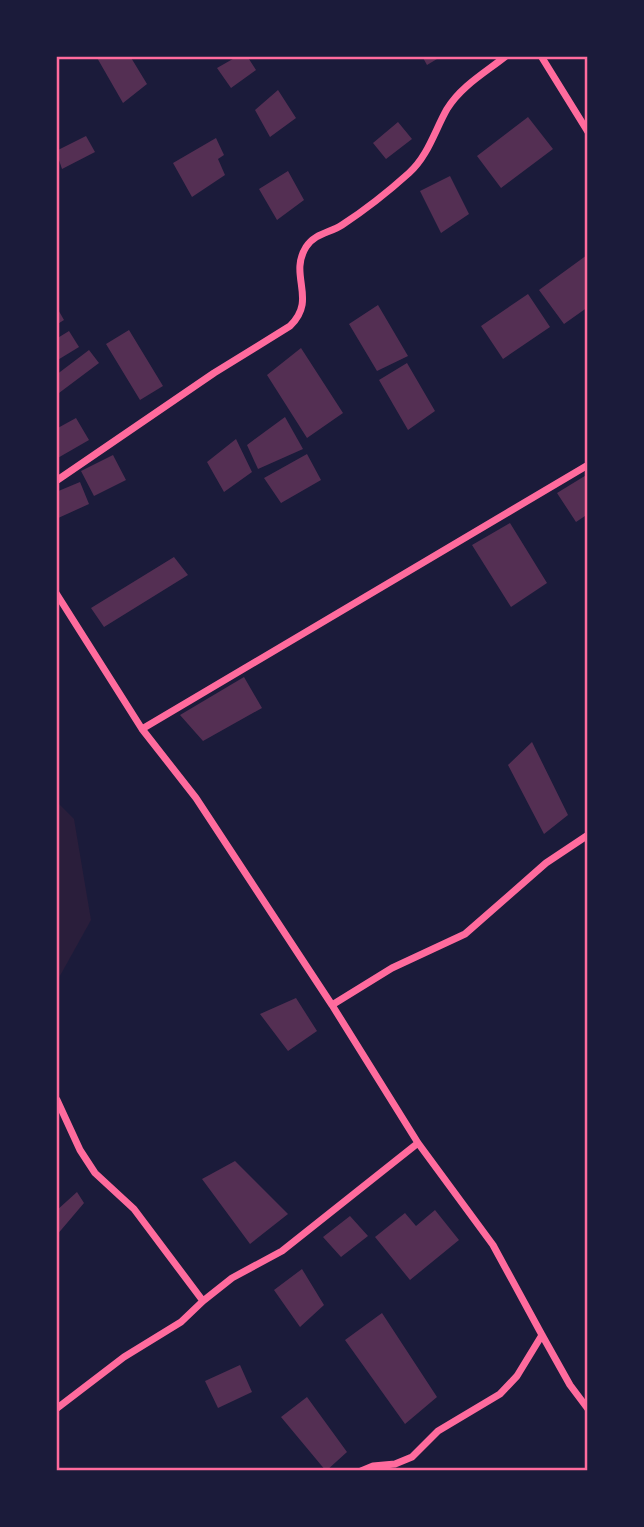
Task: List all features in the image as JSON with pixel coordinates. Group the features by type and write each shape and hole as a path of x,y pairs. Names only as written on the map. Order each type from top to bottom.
{"street":[{"path":"56,481 214,373 290,326 300,316 303,308 300,261 312,239 344,224 411,171 430,145 457,95 506,56"},
{"path":"541,56 588,132"},
{"path":"142,729 588,465"},
{"path":"56,593 142,729 196,798 332,1005 418,1143 493,1245 541,1335 570,1385 588,1409"},
{"path":"332,1005 392,968 465,934 546,863 588,835"},
{"path":"57,1100 80,1150 95,1173 134,1209 203,1301"},
{"path":"56,1409 124,1357 181,1322 232,1278 282,1251 418,1143"},
{"path":"361,1471 373,1466 395,1464 412,1457 438,1431 500,1394 517,1376 541,1335"}],"shaded area":[{"path":"56,801 74,819 91,920 56,983"}],"building":[{"path":"96,56 130,56 147,84 123,103"},
{"path":"238,56 247,56 256,70 231,88 217,68"},
{"path":"422,56 442,56 427,65"},
{"path":"278,90 296,118 270,137 255,110"},
{"path":"528,117 553,149 501,188 477,156"},
{"path":"398,122 412,139 386,159 373,143"},
{"path":"86,136 95,152 62,169 56,151"},
{"path":"216,138 224,155 218,159 225,175 192,197 173,163"},
{"path":"288,171 304,200 277,220 259,189"},
{"path":"450,176 469,214 441,233 420,191"},
{"path":"587,255 588,307 564,324 539,290"},
{"path":"528,294 550,327 503,359 481,326"},
{"path":"378,305 408,356 377,371 349,324"},
{"path":"56,306 64,320 56,325"},
{"path":"129,330 163,386 140,400 106,344"},
{"path":"69,331 79,347 56,361 56,339"},
{"path":"301,348 343,413 307,438 267,375"},
{"path":"89,350 99,363 59,393 56,389 56,375"},
{"path":"407,363 435,411 408,430 379,380"},
{"path":"285,417 303,449 258,469 247,445"},
{"path":"76,418 89,440 56,459 56,429"},
{"path":"236,439 252,472 224,492 207,462"},
{"path":"307,454 321,480 281,503 264,478"},
{"path":"113,455 126,480 94,496 81,471"},
{"path":"588,474 588,514 576,522 557,493"},
{"path":"80,482 89,504 56,519 56,492"},
{"path":"510,523 547,583 511,607 472,545"},
{"path":"174,557 188,575 104,627 91,608"},
{"path":"244,677 262,708 203,741 180,715"},
{"path":"532,742 568,815 544,834 508,765"},
{"path":"296,998 317,1031 288,1051 260,1014"},
{"path":"235,1161 288,1214 250,1244 202,1179"},
{"path":"77,1192 84,1203 56,1236 56,1211"},
{"path":"435,1210 459,1240 410,1280 375,1237 405,1213 416,1226"},
{"path":"350,1216 368,1236 341,1257 323,1237"},
{"path":"302,1269 324,1305 300,1327 274,1290"},
{"path":"382,1313 437,1397 405,1424 345,1340"},
{"path":"240,1365 252,1392 218,1408 205,1381"},
{"path":"307,1397 347,1452 326,1471 281,1417"}]}
